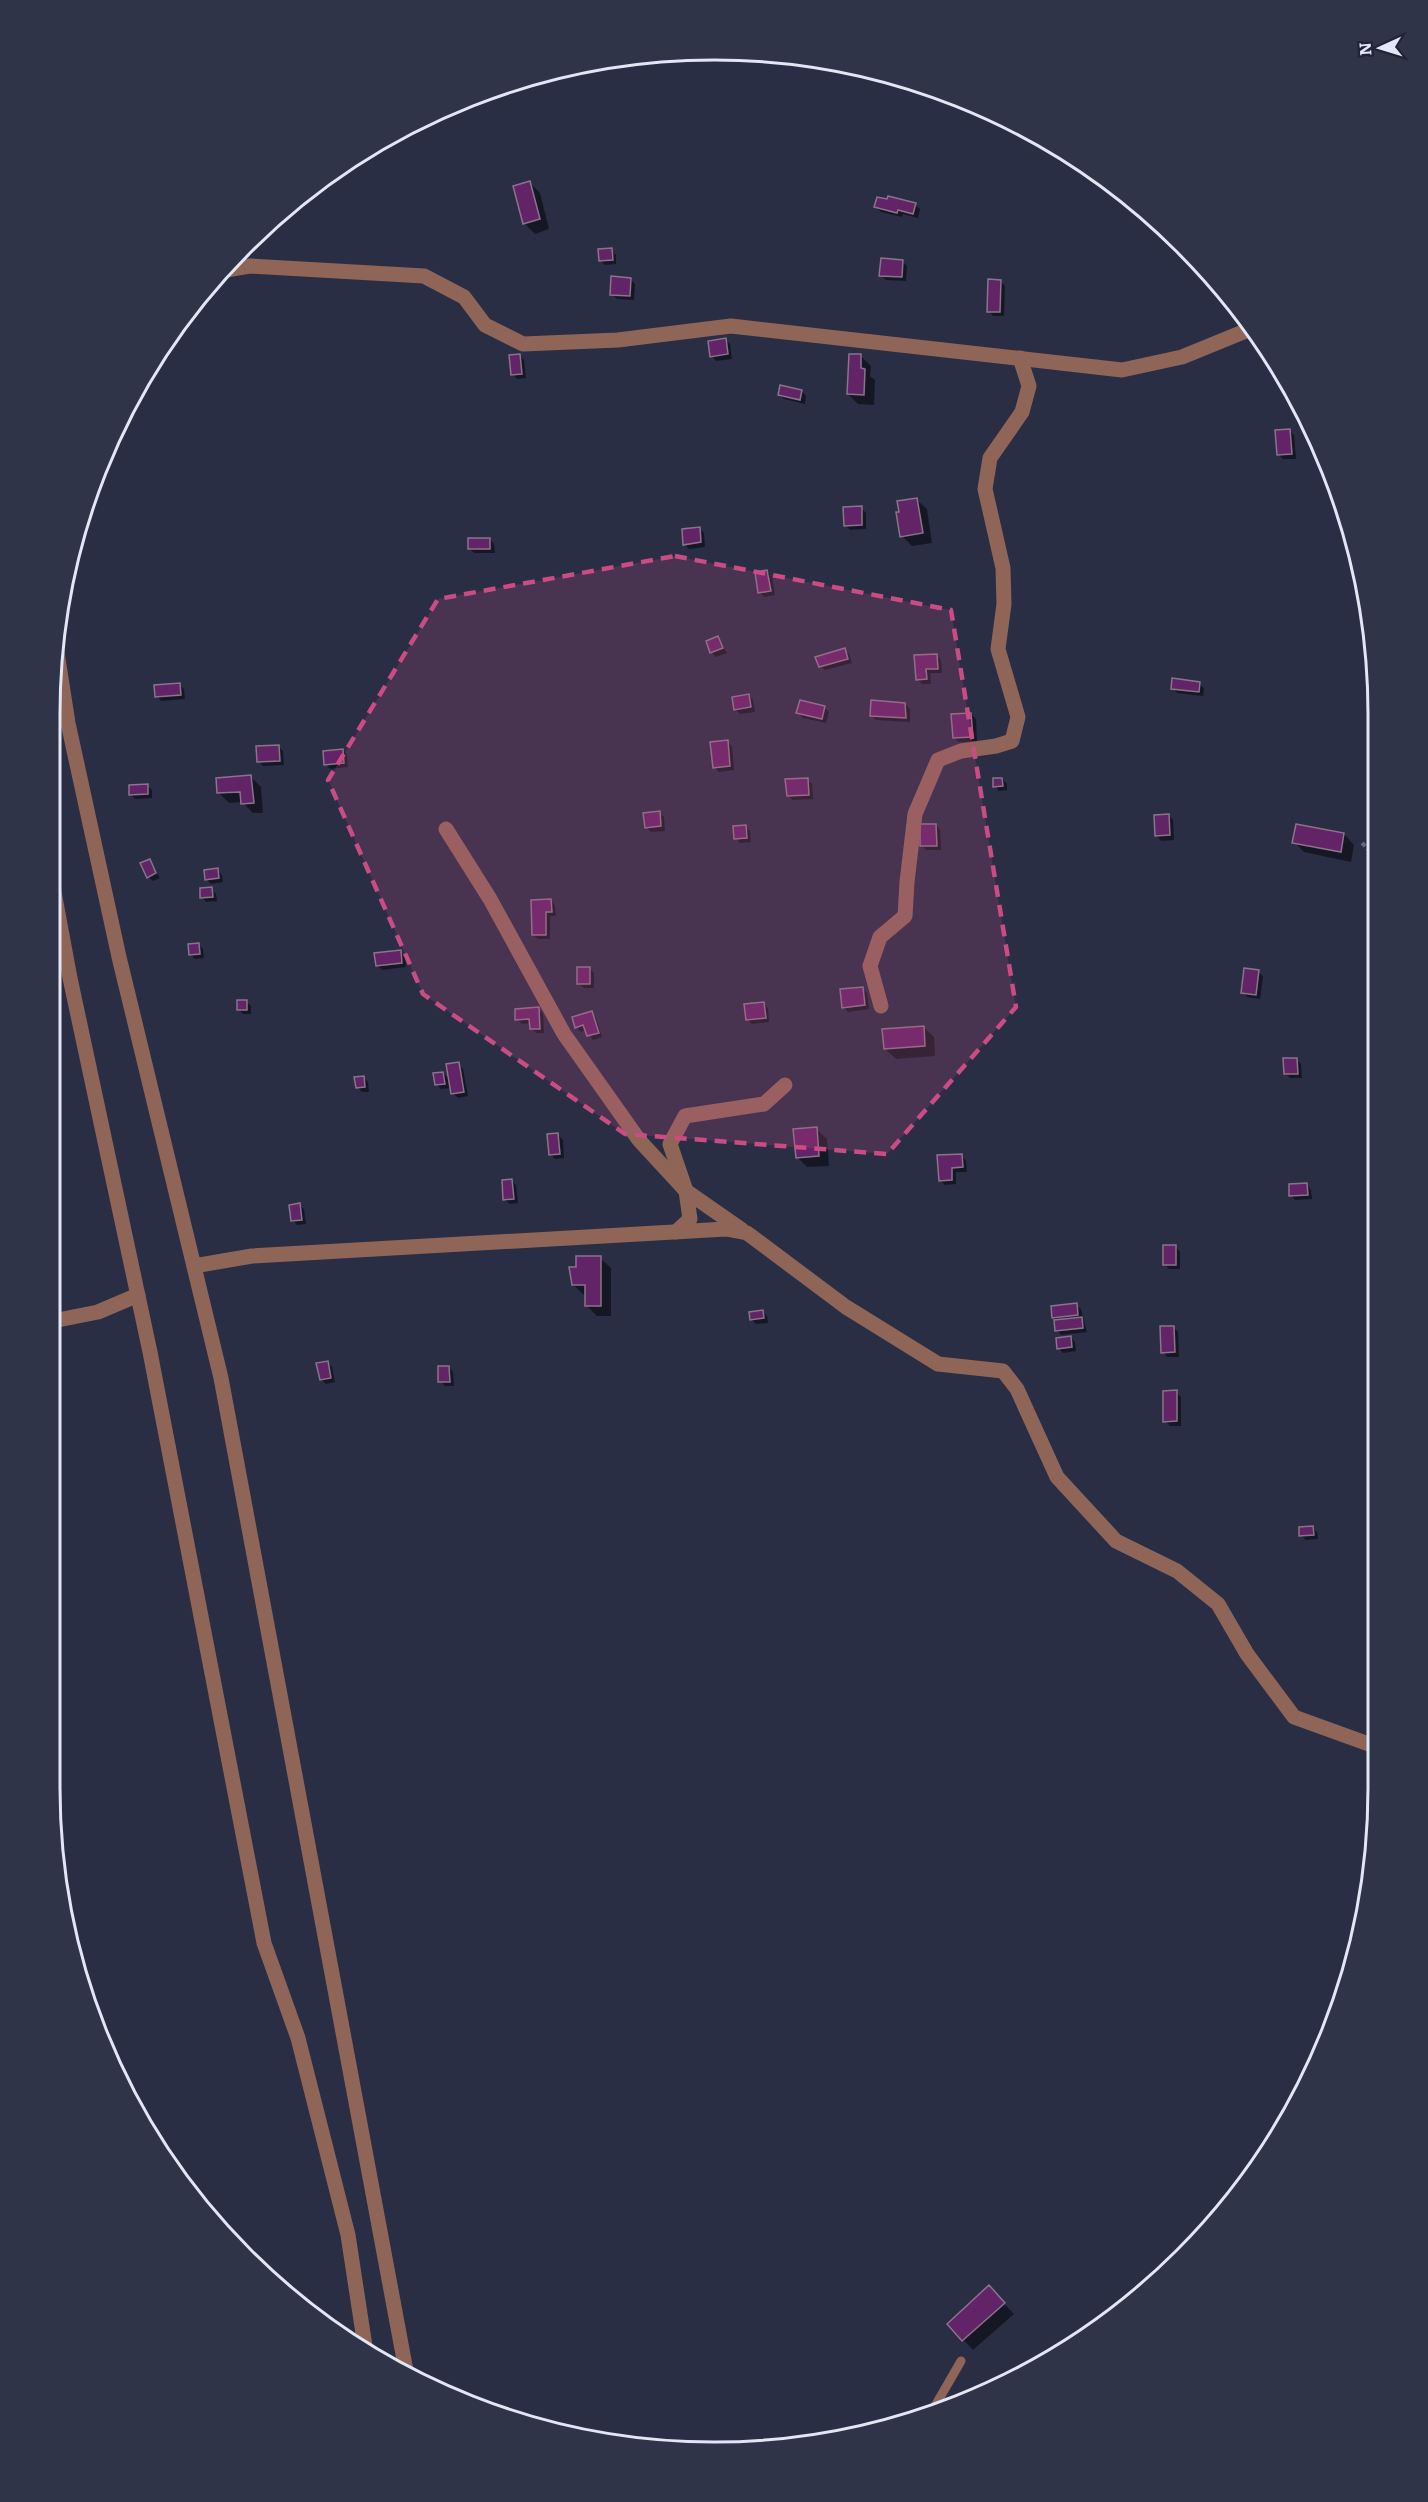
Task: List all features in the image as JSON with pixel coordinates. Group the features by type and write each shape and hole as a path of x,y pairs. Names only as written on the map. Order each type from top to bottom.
{"street":[{"path":"236,268 250,266 424,276 464,297 484,325 523,344 618,340 731,326 1122,370 1182,357 1244,332"},
{"path":"881,1006 870,966 880,937 905,916 915,814 938,760 961,751 996,746 1012,741 1018,717 998,649 1004,604 1002,568 985,489 990,458 1022,412 1029,386 1020,358"},
{"path":"61,677 68,723 119,957 223,1390 405,2364"},
{"path":"446,829 490,899 564,1034 639,1140 686,1191 747,1233 846,1307 938,1364 1003,1371 1017,1389 1057,1477 1116,1541 1176,1571 1218,1604 1247,1654 1293,1717 1368,1744"},
{"path":"60,924 138,1294 231,1762 264,1943 298,2038 348,2235 364,2340"},
{"path":"676,1232 690,1219 686,1191 670,1144 685,1116 764,1104 785,1085"},
{"path":"194,1266 252,1256 726,1229 747,1233"},
{"path":"60,1320 98,1312 138,1294"}],"lane":[{"path":"937,2402 961,2361"}],"path":[{"path":"1362,843 1368,849"}],"highlighted area":[{"path":"675,556 951,610 1016,1007 887,1154 625,1134 423,994 328,780 438,599"}],"building":[{"path":"530,181 540,219 523,224 513,186"},
{"path":"888,196 916,203 913,214 898,210 897,213 874,207 877,197 887,199"},
{"path":"612,248 613,260 599,261 598,249"},
{"path":"881,258 903,260 902,277 879,276"},
{"path":"611,276 631,278 630,296 610,295"},
{"path":"988,279 1001,280 1000,312 987,312"},
{"path":"726,338 728,354 710,357 708,341"},
{"path":"520,354 522,374 511,375 509,355"},
{"path":"849,354 861,354 861,368 865,369 864,395 847,394"},
{"path":"780,385 802,390 800,400 778,395"},
{"path":"1290,429 1292,454 1277,455 1275,430"},
{"path":"917,498 923,533 900,537 896,512 899,512 897,501"},
{"path":"862,506 862,525 844,526 843,507"},
{"path":"700,527 701,542 683,545 682,529"},
{"path":"468,538 490,538 490,549 468,549"},
{"path":"767,570 771,591 758,593 755,572"},
{"path":"718,636 723,648 710,653 706,641"},
{"path":"845,648 848,659 819,667 815,657"},
{"path":"937,654 938,669 926,669 927,679 916,680 914,655"},
{"path":"1172,678 1200,682 1199,692 1171,689"},
{"path":"180,683 181,695 155,697 154,685"},
{"path":"749,694 751,707 734,710 732,697"},
{"path":"800,700 825,706 822,719 796,713"},
{"path":"871,700 905,703 906,718 870,716"},
{"path":"971,713 973,737 953,738 951,714"},
{"path":"728,740 730,766 713,768 710,742"},
{"path":"279,745 280,761 257,762 256,746"},
{"path":"343,749 344,763 324,765 323,751"},
{"path":"251,775 254,803 241,804 240,792 217,793 216,778"},
{"path":"808,778 809,795 787,796 785,779"},
{"path":"993,778 1002,778 1003,786 993,787"},
{"path":"148,784 148,794 129,795 129,785"},
{"path":"660,811 661,826 645,828 643,813"},
{"path":"1169,814 1170,835 1155,836 1154,815"},
{"path":"920,824 936,824 937,846 920,846"},
{"path":"1296,824 1344,833 1341,852 1292,843"},
{"path":"746,825 747,838 734,839 733,826"},
{"path":"150,859 156,873 147,878 140,863"},
{"path":"218,868 219,878 205,880 204,870"},
{"path":"212,887 213,897 200,898 200,888"},
{"path":"551,899 552,912 546,912 546,935 532,935 531,900"},
{"path":"199,943 200,954 189,955 188,944"},
{"path":"401,950 402,963 376,966 374,953"},
{"path":"577,967 590,967 590,984 577,984"},
{"path":"1244,968 1259,970 1256,995 1241,993"},
{"path":"863,987 865,1005 842,1008 840,989"},
{"path":"237,1000 247,1000 247,1010 237,1010"},
{"path":"764,1002 766,1018 746,1020 744,1004"},
{"path":"539,1007 540,1029 530,1029 529,1019 515,1020 515,1009"},
{"path":"592,1011 599,1033 587,1036 583,1025 575,1028 572,1017"},
{"path":"924,1026 925,1046 884,1049 882,1029"},
{"path":"1283,1058 1297,1058 1298,1074 1284,1074"},
{"path":"459,1062 464,1092 451,1094 446,1064"},
{"path":"443,1072 445,1084 435,1085 433,1073"},
{"path":"364,1076 365,1087 356,1088 354,1077"},
{"path":"817,1127 819,1156 796,1158 793,1129"},
{"path":"558,1133 560,1154 549,1155 547,1134"},
{"path":"962,1154 963,1167 952,1168 952,1180 939,1181 937,1155"},
{"path":"512,1179 514,1199 503,1200 502,1180"},
{"path":"1307,1183 1308,1195 1289,1196 1289,1184"},
{"path":"300,1203 302,1220 291,1221 289,1205"},
{"path":"1163,1245 1176,1245 1176,1265 1163,1265"},
{"path":"576,1256 601,1256 601,1306 585,1306 585,1285 572,1285 569,1267 576,1267"},
{"path":"1077,1303 1078,1315 1052,1318 1051,1306"},
{"path":"763,1310 764,1318 750,1320 749,1312"},
{"path":"1082,1317 1083,1328 1055,1331 1054,1320"},
{"path":"1160,1326 1174,1326 1175,1352 1161,1353"},
{"path":"1071,1336 1072,1347 1057,1349 1056,1338"},
{"path":"328,1361 331,1378 320,1380 316,1363"},
{"path":"438,1366 449,1366 450,1382 438,1382"},
{"path":"1177,1390 1177,1421 1163,1422 1163,1391"},
{"path":"1313,1526 1314,1535 1299,1536 1299,1527"},
{"path":"989,2285 1005,2303 962,2341 947,2324"}]}
